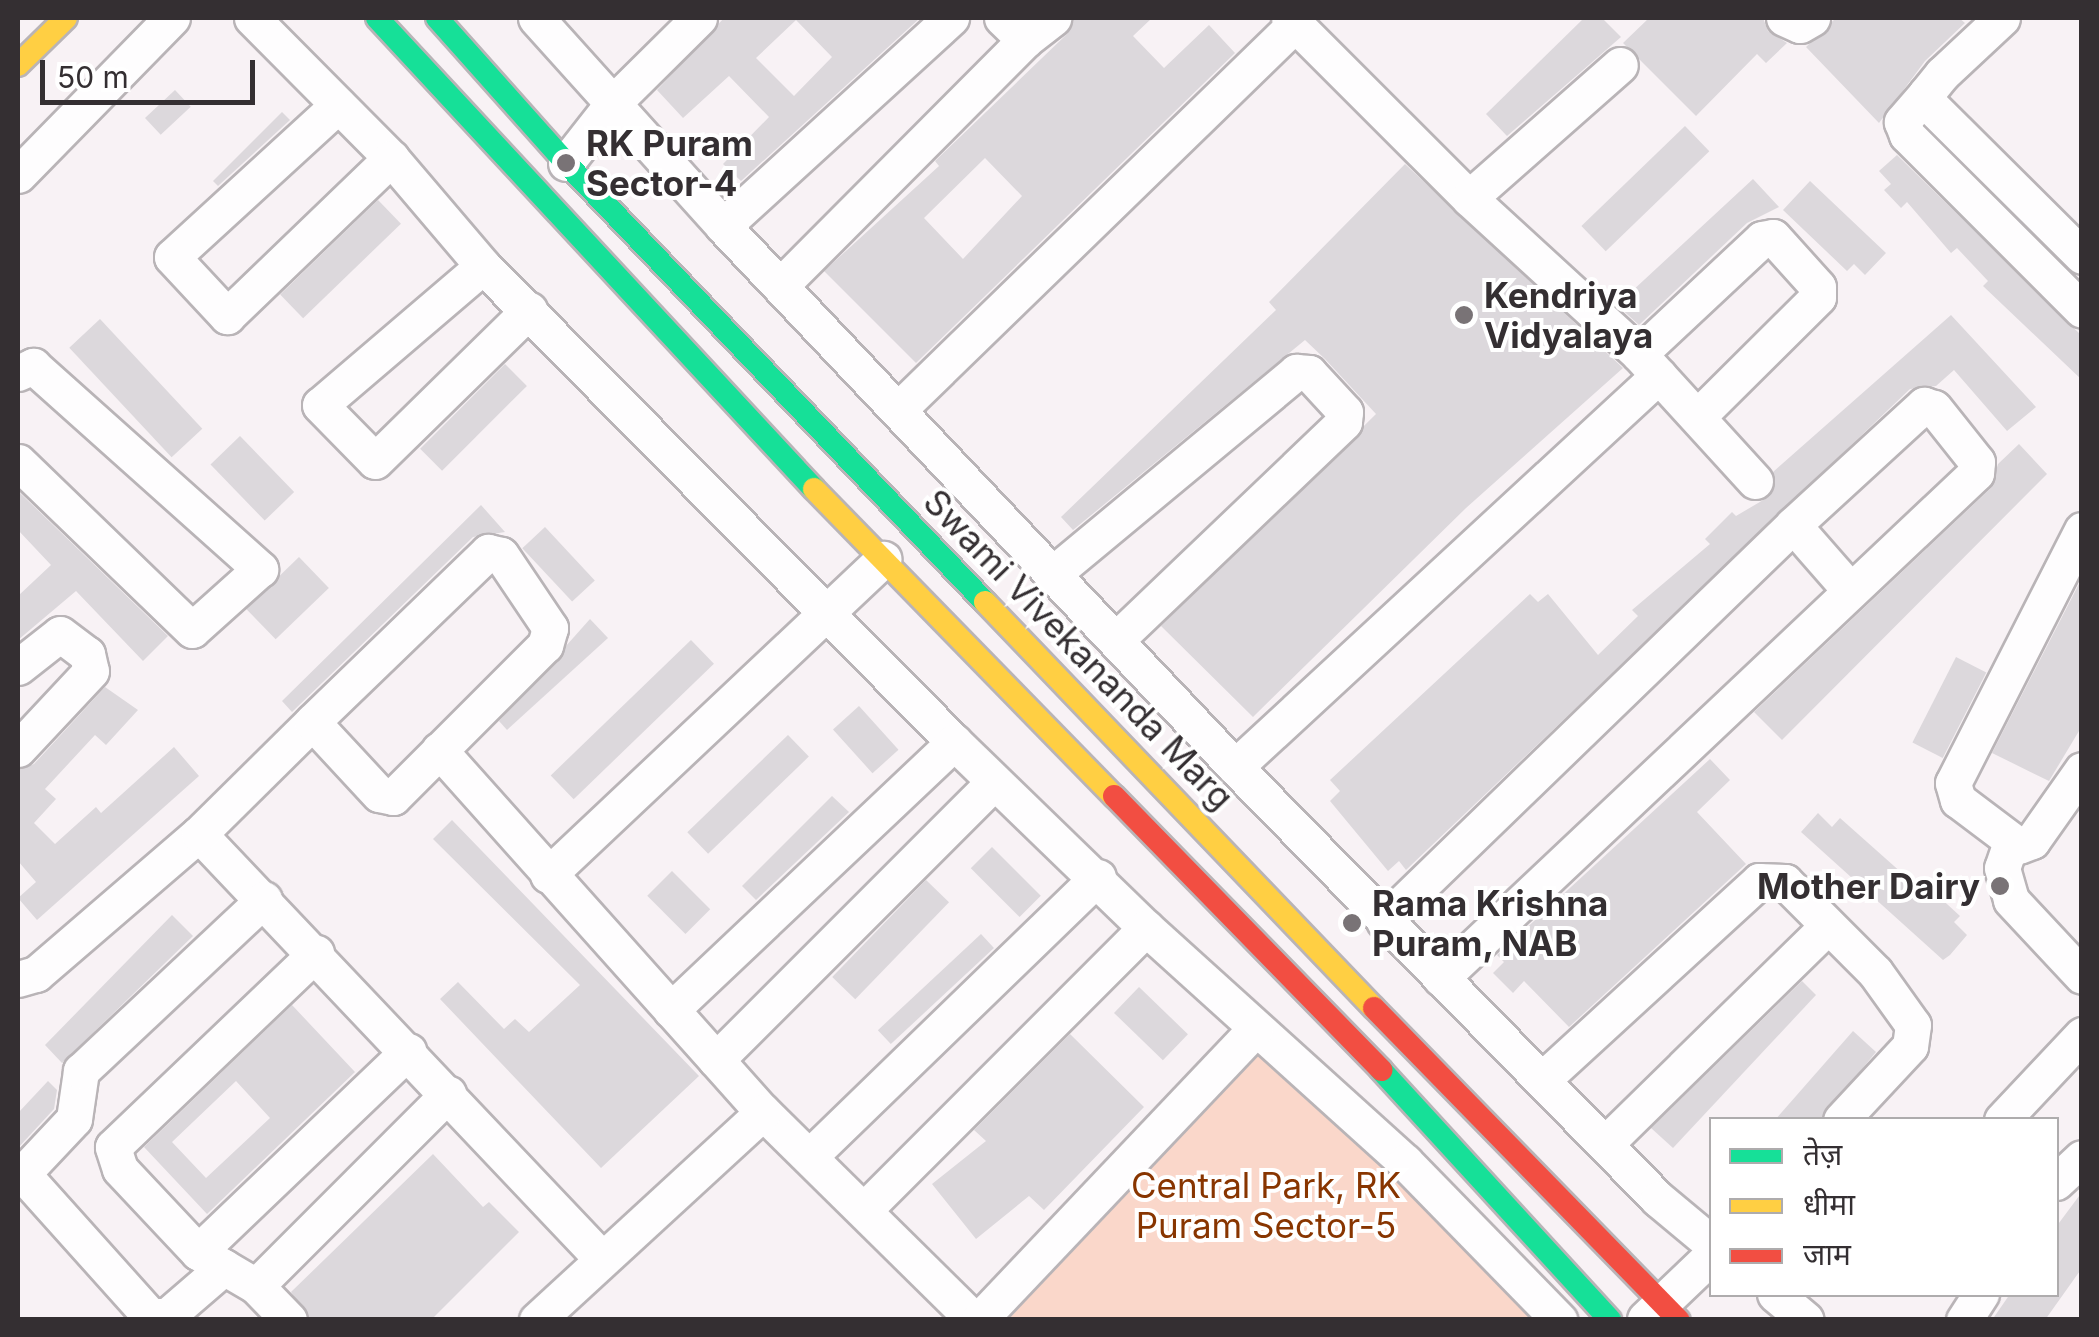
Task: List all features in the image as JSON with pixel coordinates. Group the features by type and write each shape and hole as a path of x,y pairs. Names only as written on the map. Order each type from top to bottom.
{"street":[{"path":"18,65 66,18"},
{"path":"40,43 81,18"},
{"path":"18,175 172,18"},
{"path":"252,18 391,158 484,266 994,782 1255,1029 1405,1162 1559,1320"},
{"path":"364,18 382,24 883,559 1428,1118 1610,1320"},
{"name":"Swami Vivekananda Marg","path":"436,18 566,162 1661,1314"},
{"path":"566,162 613,103 699,18"},
{"path":"723,226 950,18"},
{"path":"780,286 1014,29 1053,18"},
{"path":"1784,18 1800,25 1812,18"},
{"path":"2002,18 1902,122 1907,135 2082,310"},
{"path":"899,409 1292,21 1469,198 1649,364 1755,481"},
{"path":"555,24 613,103 723,226 1234,768 1605,1144 1709,1241"},
{"path":"1469,198 1620,64"},
{"path":"1926,94 1935,114 2082,256"},
{"path":"338,105 172,258 227,316 391,158"},
{"path":"1234,768 1649,364 1762,240 1773,237 1818,287 1818,297 1698,416"},
{"path":"484,266 320,406 374,461 529,310"},
{"path":"18,373 32,366 260,569 192,630 18,462"},
{"path":"1054,573 1296,372 1309,373 1344,412 1344,422 1116,640"},
{"path":"1384,920 1793,525 1924,405 1934,408 1977,462 1976,473 1441,978"},
{"path":"1793,525 1850,590"},
{"path":"2010,845 1958,800 1954,777 2082,530"},
{"path":"18,979 36,974 198,834 312,722 493,550 547,622 550,638 394,797 384,797 312,722"},
{"path":"548,875 883,559"},
{"path":"18,667 60,634 87,654 91,671 18,749"},
{"path":"670,1010 954,742"},
{"path":"439,750 763,1112 977,1320 1255,1029"},
{"path":"716,1060 994,782"},
{"path":"2010,845 2032,840 2078,785"},
{"path":"198,834 316,953 602,1259"},
{"path":"2010,845 2002,868 2011,900 2082,976"},
{"path":"810,1156 1098,878"},
{"path":"1543,1079 1759,881 1785,882 1876,972 1913,1024 1910,1046 1844,1117"},
{"path":"264,899 81,1071 75,1082 78,1105 71,1124 33,1158 26,1179 143,1310 167,1316 211,1260 408,1051"},
{"path":"1605,1144 1828,926"},
{"path":"866,1208 1146,928"},
{"path":"113,1153 118,1141 316,953"},
{"path":"2005,1117 2082,1036"},
{"path":"256,1286 448,1094"},
{"path":"78,1105 113,1153 211,1260 256,1286 289,1320"},
{"path":"537,1320 763,1112"},
{"path":"2059,1179 2082,1158"},
{"path":"1661,1314 1709,1258"},
{"path":"1964,1320 1979,1297"}],"green space":[{"name":"Central Park, RK Puram Sector-5","path":"1260,1038 1543,1320 1008,1320"}],"building":[{"path":"724,18 920,18 741,181 723,164 769,117 729,76 683,118 657,90","holes":["796,20 832,57 794,96 756,58"]},
{"path":"1074,18 1152,18 1133,36 1164,68 1209,25 1235,53 916,363 824,271 939,166 935,161 1067,34","holes":["985,158 1022,196 963,259 924,218"]},
{"path":"1584,18 1602,18 1621,37 1507,136 1486,114"},
{"path":"1649,18 1763,18 1768,31 1787,43 1766,63 1757,54 1696,116 1623,43"},
{"path":"1836,18 1959,18 1965,23 1925,61 1879,123 1806,47"},
{"path":"175,90 191,107 161,135 145,118"},
{"path":"282,112 290,120 218,186 213,181"},
{"path":"1685,126 1709,151 1606,251 1581,226"},
{"path":"1897,155 2082,336 2082,380 1983,286 1988,281 1957,248 1951,253 1907,202 1901,208 1884,190 1891,184 1879,171"},
{"path":"1405,164 1623,368 1466,508 1253,717 1161,626 1376,414 1325,359 1305,340 1073,530 1061,517 1276,310 1269,302"},
{"path":"1753,179 1779,207 1747,223 1639,325 1617,305"},
{"path":"1810,181 1886,253 1865,275 1854,264 1847,271 1783,210"},
{"path":"378,200 401,224 303,318 280,294"},
{"path":"1951,315 2036,407 2007,431 1954,370 1936,386 1910,389 1406,870 1399,861 1388,871 1330,801 1340,791 1330,780 1530,594 1538,602 1548,594 1598,655 1638,616 1632,610 1710,544 1705,539 1732,512 1736,516 1770,496 1773,472"},
{"path":"100,319 202,429 172,457 69,348"},
{"path":"505,364 527,386 442,471 420,449"},
{"path":"240,436 294,492 265,521 211,464"},
{"path":"2019,444 2047,474 1782,740 1754,712 1991,488 1998,464"},
{"path":"18,491 168,636 143,661 76,591 18,640 18,596 51,565 18,530"},
{"path":"481,505 505,532 473,537 292,712 282,701"},
{"path":"545,527 595,580 572,602 522,548"},
{"path":"299,557 329,588 276,639 246,608"},
{"path":"2082,578 2082,726 2049,781 1992,753"},
{"path":"590,619 608,638 507,730 499,721"},
{"path":"691,640 714,664 574,799 551,775"},
{"path":"1956,657 1986,672 1943,758 1912,743"},
{"path":"105,687 138,710 106,745 95,735 45,789 56,799 34,823 55,844 96,807 101,813 174,747 199,776 37,920 18,898 36,882 18,861 18,770 34,764"},
{"path":"859,706 898,750 872,773 833,729"},
{"path":"788,735 809,757 708,854 687,832"},
{"path":"1710,759 1730,780 1697,812 1746,864 1569,1027 1524,981 1513,993 1493,973 1504,962 1497,955"},
{"path":"832,796 849,812 756,900 742,886"},
{"path":"1818,813 1832,827 1840,818 1930,898 1935,893 1960,916 1954,922 1967,935 1950,955 1943,960 1801,832"},
{"path":"452,820 699,1076 601,1168 440,999 458,982 504,1029 515,1019 529,1032 580,985 433,839"},
{"path":"992,847 1041,896 1020,917 971,868"},
{"path":"672,871 710,909 685,934 647,896"},
{"path":"926,880 949,902 855,999 832,977"},
{"path":"172,915 193,936 62,1063 45,1045"},
{"path":"981,934 994,948 891,1044 878,1030"},
{"path":"1802,981 1816,995 1673,1148 1651,1128"},
{"path":"1139,987 1188,1034 1163,1060 1114,1013"},
{"path":"292,1005 355,1072 207,1214 144,1147","holes":["236,1081 270,1118 206,1178 172,1142"]},
{"path":"1853,1031 1876,1052 1822,1117 1778,1117"},
{"path":"1070,1034 1144,1107 1044,1210 1029,1196 976,1239 932,1184 986,1141 974,1130"},
{"path":"48,1081 57,1090 54,1109 18,1148 18,1113"},
{"path":"433,1154 483,1207 489,1202 519,1232 431,1320 310,1320 291,1292"},
{"path":"2082,1192 2082,1268 2045,1320 1992,1320 2008,1297 2059,1297 2059,1223"}],"traffic: fast":[{"path":"377,18 814,489"},
{"path":"437,18 566,163 985,602"},
{"path":"1381,1070 1610,1320"}],"traffic: slow":[{"path":"18,65 66,18"},
{"path":"814,489 1114,796"},
{"path":"985,602 1374,1008"}],"traffic: jam":[{"path":"1114,796 1381,1070"},
{"path":"1374,1008 1679,1320"}],"place":[{"name":"RK Puram Sector-4","path":"566,163"},
{"name":"Kendriya Vidyalaya","path":"1464,315"},
{"name":"Mother Dairy","path":"2000,886"},
{"name":"Rama Krishna Puram, NAB","path":"1352,923"}]}
